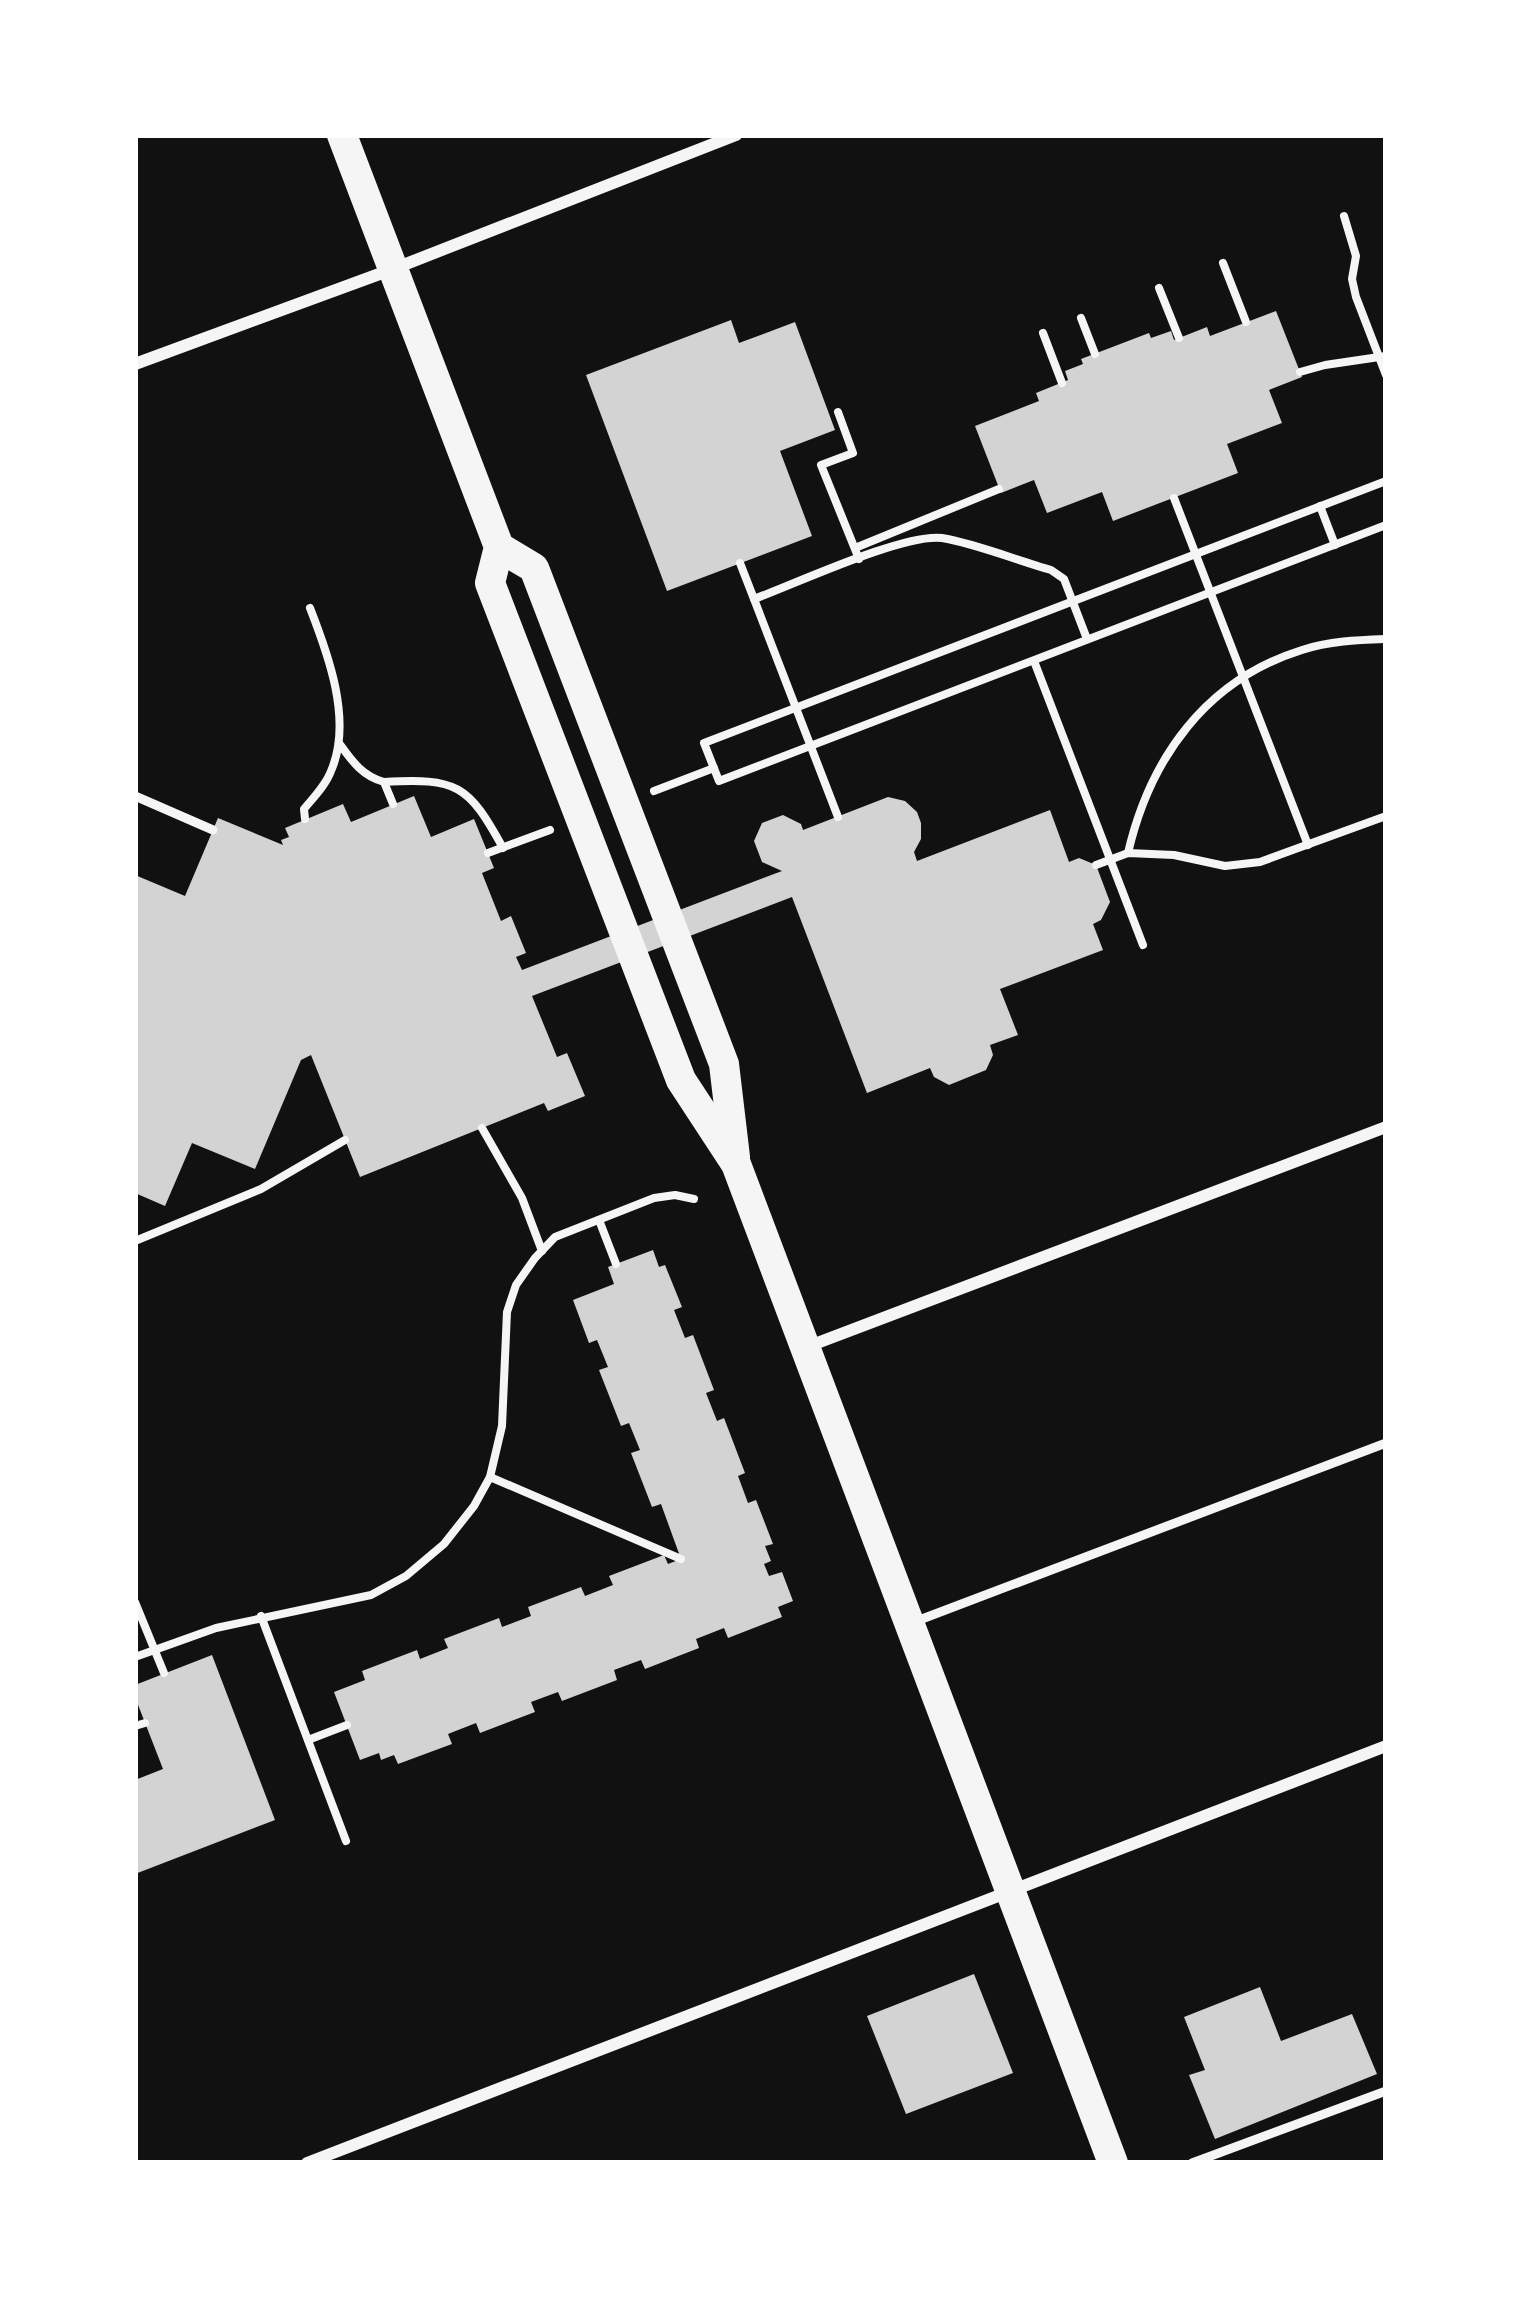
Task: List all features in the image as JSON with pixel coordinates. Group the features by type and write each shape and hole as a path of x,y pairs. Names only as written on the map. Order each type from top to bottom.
{"main road":[{"path":"342,135 499,547 490,583 672,1059 736,1164 1113,2163"},
{"path":"499,547 534,568 724,1064 736,1164"}],"street":[{"path":"135,364 736,135"},
{"path":"804,1348 1386,1126"},
{"path":"307,2163 1386,1746"}],"lane":[{"path":"135,796 213,830"},
{"path":"908,1624 1386,1443"},
{"path":"1192,2163 1386,2091"}],"path":[{"path":"1344,216 1356,256 1352,279 1356,297 1383,357 1386,375"},
{"path":"1223,263 1246,322"},
{"path":"1160,288 1179,338"},
{"path":"1081,318 1095,354"},
{"path":"1043,333 1063,382"},
{"path":"1300,372 1383,357"},
{"path":"838,412 853,453 821,465 859,559"},
{"path":"1386,481 704,742 719,781 1386,525"},
{"path":"855,548 999,489"},
{"path":"1174,498 1307,845"},
{"path":"1320,506 1334,545"},
{"path":"754,599 921,538 942,538 1052,570 1064,579 1088,639"},
{"path":"740,563 838,817"},
{"path":"305,819 304,809 331,772 338,742 336,683 310,608"},
{"path":"1128,853 1151,781 1169,748 1222,692 1273,661 1306,648 1386,639"},
{"path":"1034,660 1143,945"},
{"path":"338,742 371,778 452,784 486,816 503,848"},
{"path":"384,782 393,804"},
{"path":"1096,865 1128,853 1174,855 1225,866 1260,862 1386,816"},
{"path":"482,1128 523,1198 542,1251"},
{"path":"135,1241 261,1189 345,1140"},
{"path":"135,1657 216,1628 371,1594 406,1576 444,1544 490,1477 502,1426 507,1312 516,1285 555,1237 654,1198 694,1199"},
{"path":"599,1220 616,1264"},
{"path":"490,1477 681,1558"},
{"path":"135,1602 164,1673"},
{"path":"261,1616 346,1841"},
{"path":"308,1741 347,1726"}],"building":[{"path":"1276,311 1302,377 1269,390 1282,423 1227,444 1238,473 1113,521 1102,492 1047,513 1034,480 1001,493 975,426 1039,401 1036,393 1068,380 1065,371 1083,364 1081,359 1149,333 1151,338 1171,331 1174,340 1207,327 1210,336"},
{"path":"731,320 739,343 795,322 835,430 780,451 812,536 667,591 586,375"},
{"path":"414,796 431,837 474,819 494,868 482,873 501,921 511,916 526,953 516,957 522,970 782,871 762,862 754,841 762,823 783,815 803,830 888,797 905,801 917,812 921,839 914,852 917,861 1050,810 1069,862 1079,858 1096,865 1110,902 1101,920 1093,924 1103,950 1000,989 1018,1035 990,1045 993,1055 986,1070 949,1085 934,1077 930,1068 867,1093 792,897 532,996 557,1057 567,1053 585,1096 548,1111 544,1103 360,1177 311,1055 301,1060 255,1169 192,1143 165,1206 135,1193 135,875 185,896 218,818 283,845 281,840 289,837 285,828 343,804 351,822"},
{"path":"653,1250 659,1267 665,1265 682,1307 674,1310 685,1338 693,1335 714,1390 706,1393 717,1421 724,1418 745,1473 738,1476 748,1503 756,1500 773,1544 765,1546 771,1561 764,1564 769,1576 782,1572 793,1601 778,1607 782,1617 728,1638 724,1628 696,1639 699,1648 645,1669 641,1660 614,1670 617,1680 562,1701 558,1692 531,1702 535,1712 480,1733 476,1723 448,1734 452,1744 398,1764 394,1755 381,1760 379,1753 360,1760 334,1692 365,1680 362,1671 417,1650 420,1659 448,1648 444,1639 499,1618 502,1627 531,1616 528,1607 581,1587 585,1596 613,1585 609,1576 664,1555 668,1564 681,1559 661,1504 652,1507 631,1453 640,1450 629,1423 621,1426 599,1370 608,1367 597,1340 589,1343 573,1300 614,1284 608,1267"},
{"path":"212,1655 275,1820 135,1874 135,1780 163,1769 135,1697 135,1685"},
{"path":"974,1974 1013,2073 906,2114 867,2016"},
{"path":"1260,1987 1281,2041 1352,2014 1377,2074 1215,2139 1189,2075 1205,2070 1184,2017"}]}
